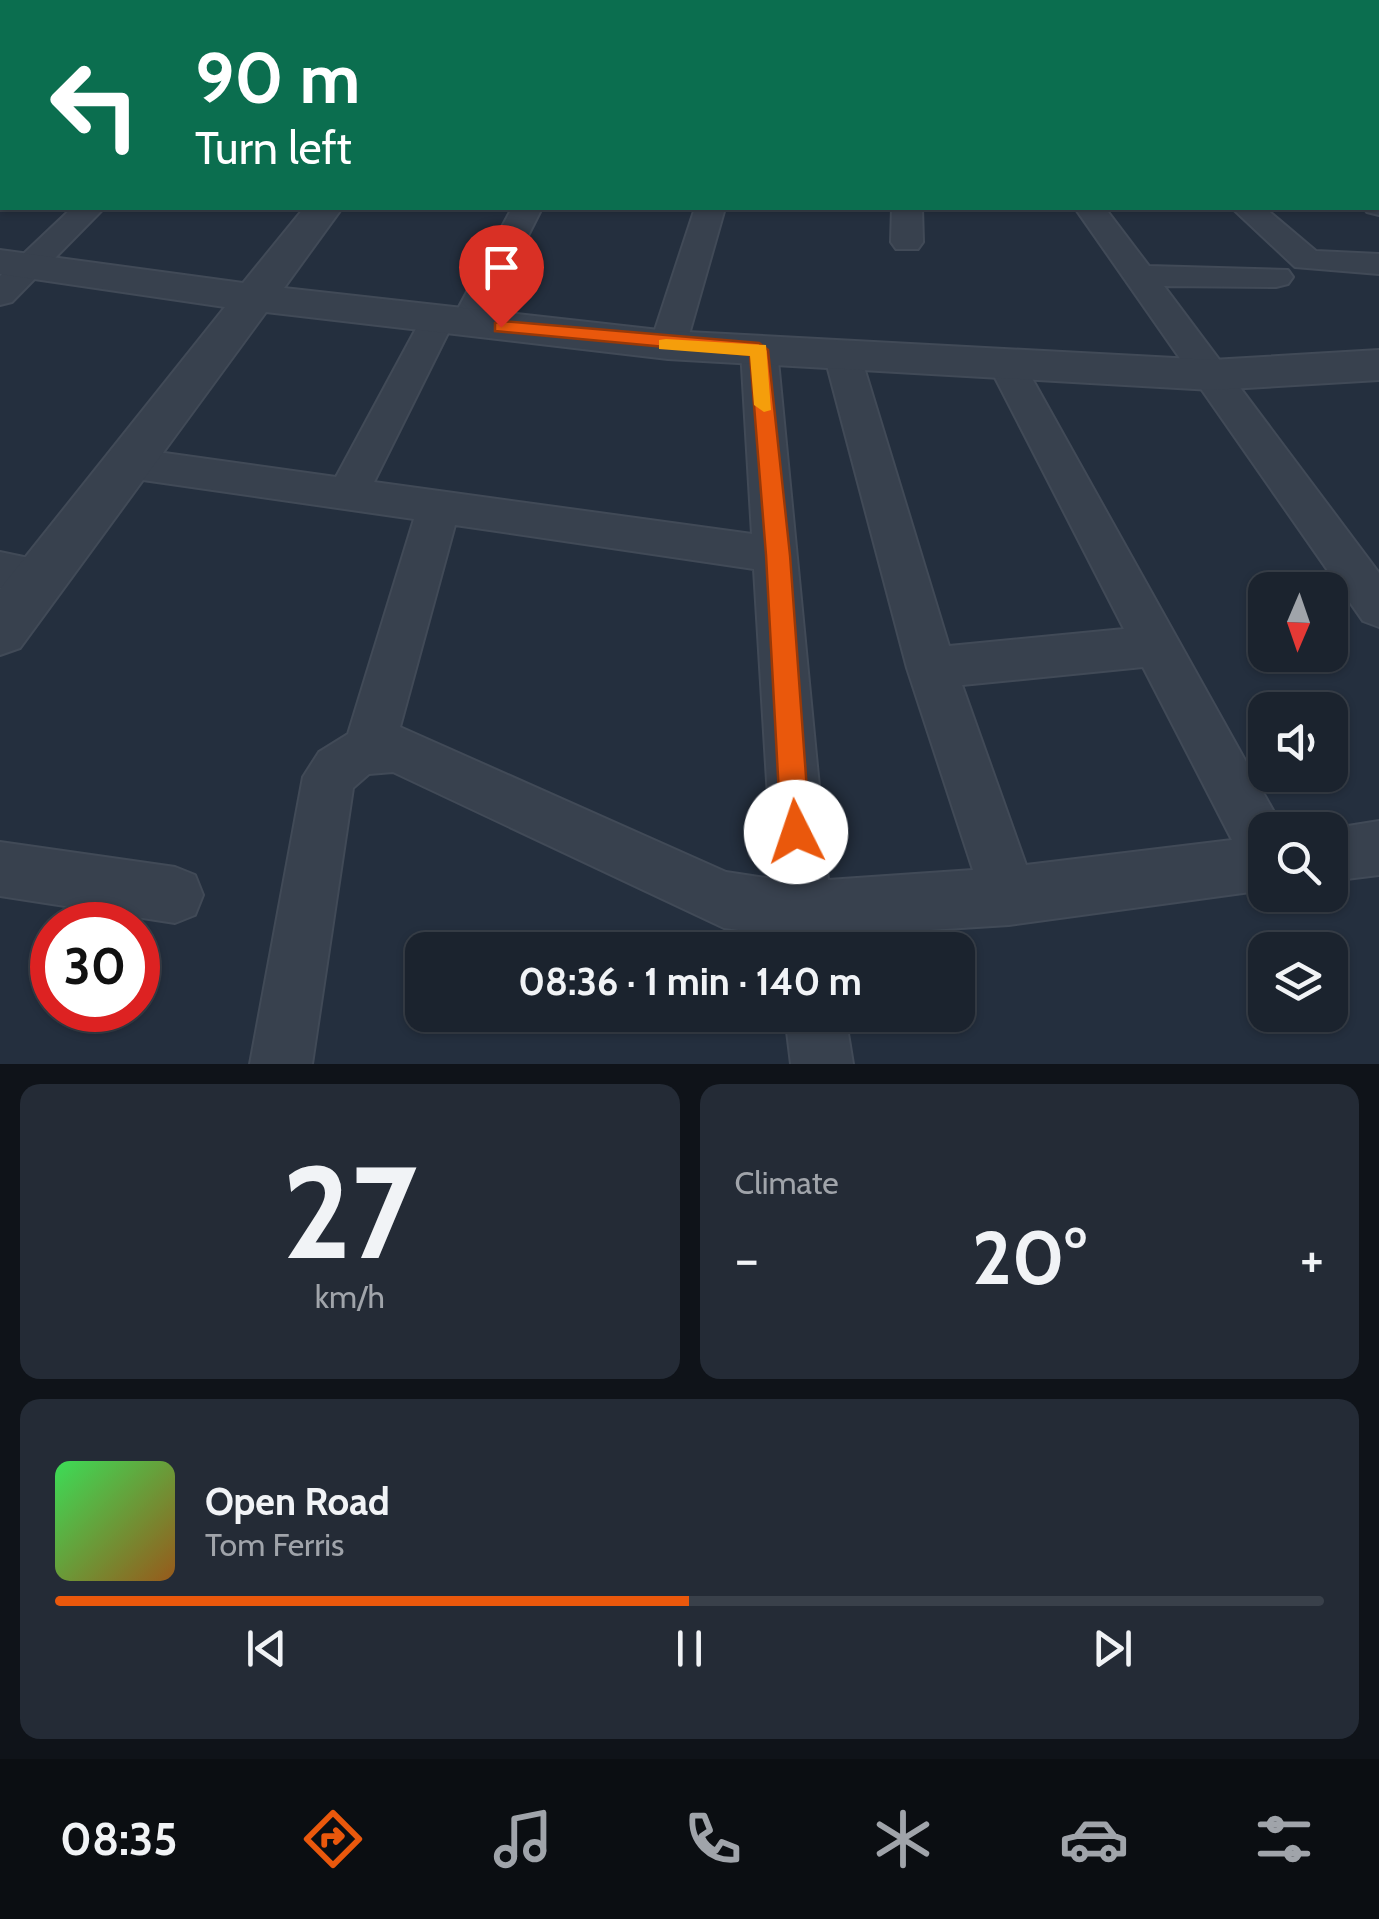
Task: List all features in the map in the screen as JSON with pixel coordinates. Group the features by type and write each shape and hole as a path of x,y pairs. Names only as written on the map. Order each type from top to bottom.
{"street":[{"path":"10,275 87,210"},
{"path":"0,631 21,574 129,462 321,210"},
{"path":"347,494 526,210"},
{"path":"668,345 709,210"},
{"path":"906,242 908,210"},
{"path":"1091,210 1379,608"},
{"path":"1249,210 1307,260 1379,264"},
{"path":"10,275 255,298 668,345 1212,375 1379,365"},
{"path":"1140,276 1276,277"},
{"path":"759,350 778,555 803,930"},
{"path":"842,354 875,493 1009,897"},
{"path":"1006,364 1248,817"},
{"path":"129,462 778,555"},
{"path":"369,748 439,507"},
{"path":"931,668 1157,646"},
{"path":"282,1064 329,777 346,758 369,748 397,750 724,900 803,930 1248,865"},
{"path":"1348,852 1379,848"},
{"path":"0,869 175,895"},
{"path":"817,1032 822,1064"}],"slow traffic":[{"path":"666,345 759,350 764,405"}],"route":[{"path":"501,327 668,345 759,350 778,555 796,832"}]}
